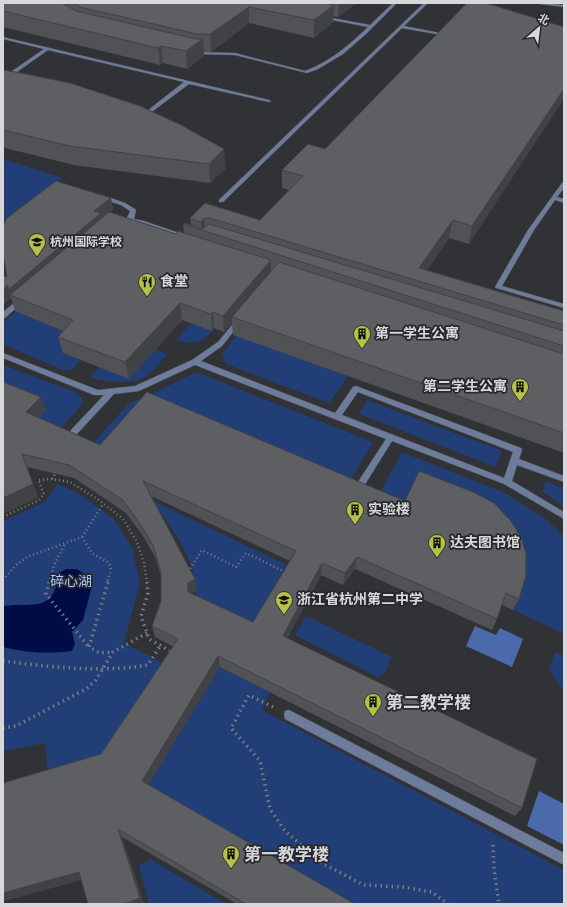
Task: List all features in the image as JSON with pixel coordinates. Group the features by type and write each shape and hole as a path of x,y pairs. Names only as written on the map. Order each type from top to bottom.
{"street":[{"path":"190,52 198,54 235,54 305,72 313,70 335,57 395,3"},
{"path":"221,202 426,3"},
{"path":"540,3 564,6"},
{"path":"318,16 371,26"},
{"path":"402,26 445,35"},
{"path":"3,38 269,101"},
{"path":"25,78 10,74 48,48"},
{"path":"149,112 188,82"},
{"path":"143,109 156,116"},
{"path":"564,184 531,230 498,287 564,306"},
{"path":"93,194 123,204 133,210 125,222"},
{"path":"554,198 564,201"},
{"path":"125,222 136,229"},
{"path":"125,222 142,222 190,238"},
{"path":"3,316 26,296"},
{"path":"3,355 97,393 136,389 195,362 220,344 244,316"},
{"path":"195,362 507,482 564,516"},
{"path":"337,416 356,389 518,450 507,482"},
{"path":"73,433 111,392"},
{"path":"361,484 391,437"},
{"path":"514,461 564,479"},
{"path":"289,716 564,859"}],"path":[{"path":"52,479 55,474"},
{"path":"3,517 39,500 44,494 38,480 52,479 70,482 123,519 137,542 144,562 148,593 141,616 149,639 170,651"},
{"path":"3,580 16,565 28,557 82,538 103,504"},
{"path":"82,538 89,552 97,558 109,563 111,570 89,647"},
{"path":"65,543 54,565 46,594 89,647 100,653 113,652 147,633"},
{"path":"186,574 202,550 236,567 246,553 289,574"},
{"path":"3,661 40,666 124,669 148,665 160,646"},
{"path":"3,728 16,726 86,689 96,680 113,652"},
{"path":"289,716 249,695 231,728 260,761 270,809 285,831 320,862 364,885 403,887 432,892 448,904"},
{"path":"492,821 494,870 499,904"}],"green space":[{"path":"3,159 63,178 3,224"},
{"path":"103,237 29,317 78,337 63,353 80,360 72,370 63,370 3,344 3,323"},
{"path":"273,290 348,376 329,403 226,364 222,354"},
{"path":"191,323 212,331 204,339 192,343 176,340"},
{"path":"155,349 167,354 153,371 142,378 135,381 120,382 90,377 99,367 129,379"},
{"path":"3,365 75,392 83,399 80,407 53,436 3,393"},
{"path":"196,372 373,442 345,489 103,457 87,450 129,403 146,397"},
{"path":"367,400 502,451 496,467 359,414"},
{"path":"402,452 505,493 546,519 564,537 564,634 513,610 520,588 403,513 375,501"},
{"path":"545,481 564,489 564,507 543,492"},
{"name":"碎心湖","path":"57,484 76,492 114,519 132,548 140,583 124,643 163,663 102,754 48,771 45,743 3,751 3,521 45,502"},
{"path":"151,500 287,565 250,626 195,600 193,572 189,559 176,534"},
{"path":"306,616 392,657 385,673 378,677 295,635"},
{"path":"555,652 564,656 564,691 549,670"},
{"path":"220,667 270,692 262,710 564,870 564,904 343,904 145,790"},
{"path":"150,859 226,904 149,904 139,866"}],"shaded area":[{"path":"66,569 77,569 90,578 91,590 83,620 72,632 75,644 72,651 37,652 20,651 3,647 3,606 33,605 47,600 52,595 56,586 59,573"},
{"path":"475,626 496,635 500,628 523,639 512,667 466,646"},
{"path":"539,791 564,804 564,845 527,826"}],"building":[{"path":"3,3 62,3 76,11 196,39 203,39 186,51 161,46 158,48 3,11"},
{"path":"74,3 325,3 334,5 314,20 249,7 210,34 197,34 80,7"},
{"path":"467,3 486,3 564,27 564,89 472,226 453,220 419,268 564,311 564,325 210,218 204,218 201,222 190,218 205,203 260,220 303,176 282,170 308,144 325,149"},
{"path":"3,70 70,83 140,106 181,125 224,149 209,164 70,146 3,130"},
{"path":"56,181 111,198 94,211 101,213 8,290 8,285 3,289 3,276 7,277 3,253 3,225 7,218"},
{"name":"食堂","path":"109,212 176,234 178,231 271,260 223,316 213,312 211,314 180,303 125,362 58,337 73,320 10,295"},
{"path":"185,223 202,229 209,224 564,331 564,346 183,224"},
{"path":"279,262 564,354 564,433 232,317"},
{"path":"3,382 41,397 26,412 100,445 147,392 405,501 419,471 473,492 494,503 511,521 521,537 526,554 526,576 519,599 506,593 497,619 357,557 345,573 322,563 283,636 537,759 522,808 218,656 142,781 355,904 246,904 118,829 140,898 124,904 88,904 79,872 3,893 3,783 101,754 178,639 152,626 161,601 161,573 153,545 123,500 69,465 22,454 33,484 3,498","holes":["143,481 296,551 253,622 188,592 188,583 195,579"]}],"place":[{"name":"杭州国际学校","path":"37,257"},
{"name":"食堂","path":"147,297"},
{"name":"第一学生公寓","path":"362,349"},
{"name":"第二学生公寓","path":"520,402"},
{"name":"实验楼","path":"355,525"},
{"name":"达夫图书馆","path":"437,558"},
{"name":"浙江省杭州第二中学","path":"284,615"},
{"name":"第二教学楼","path":"373,717"},
{"name":"第一教学楼","path":"231,869"}]}
